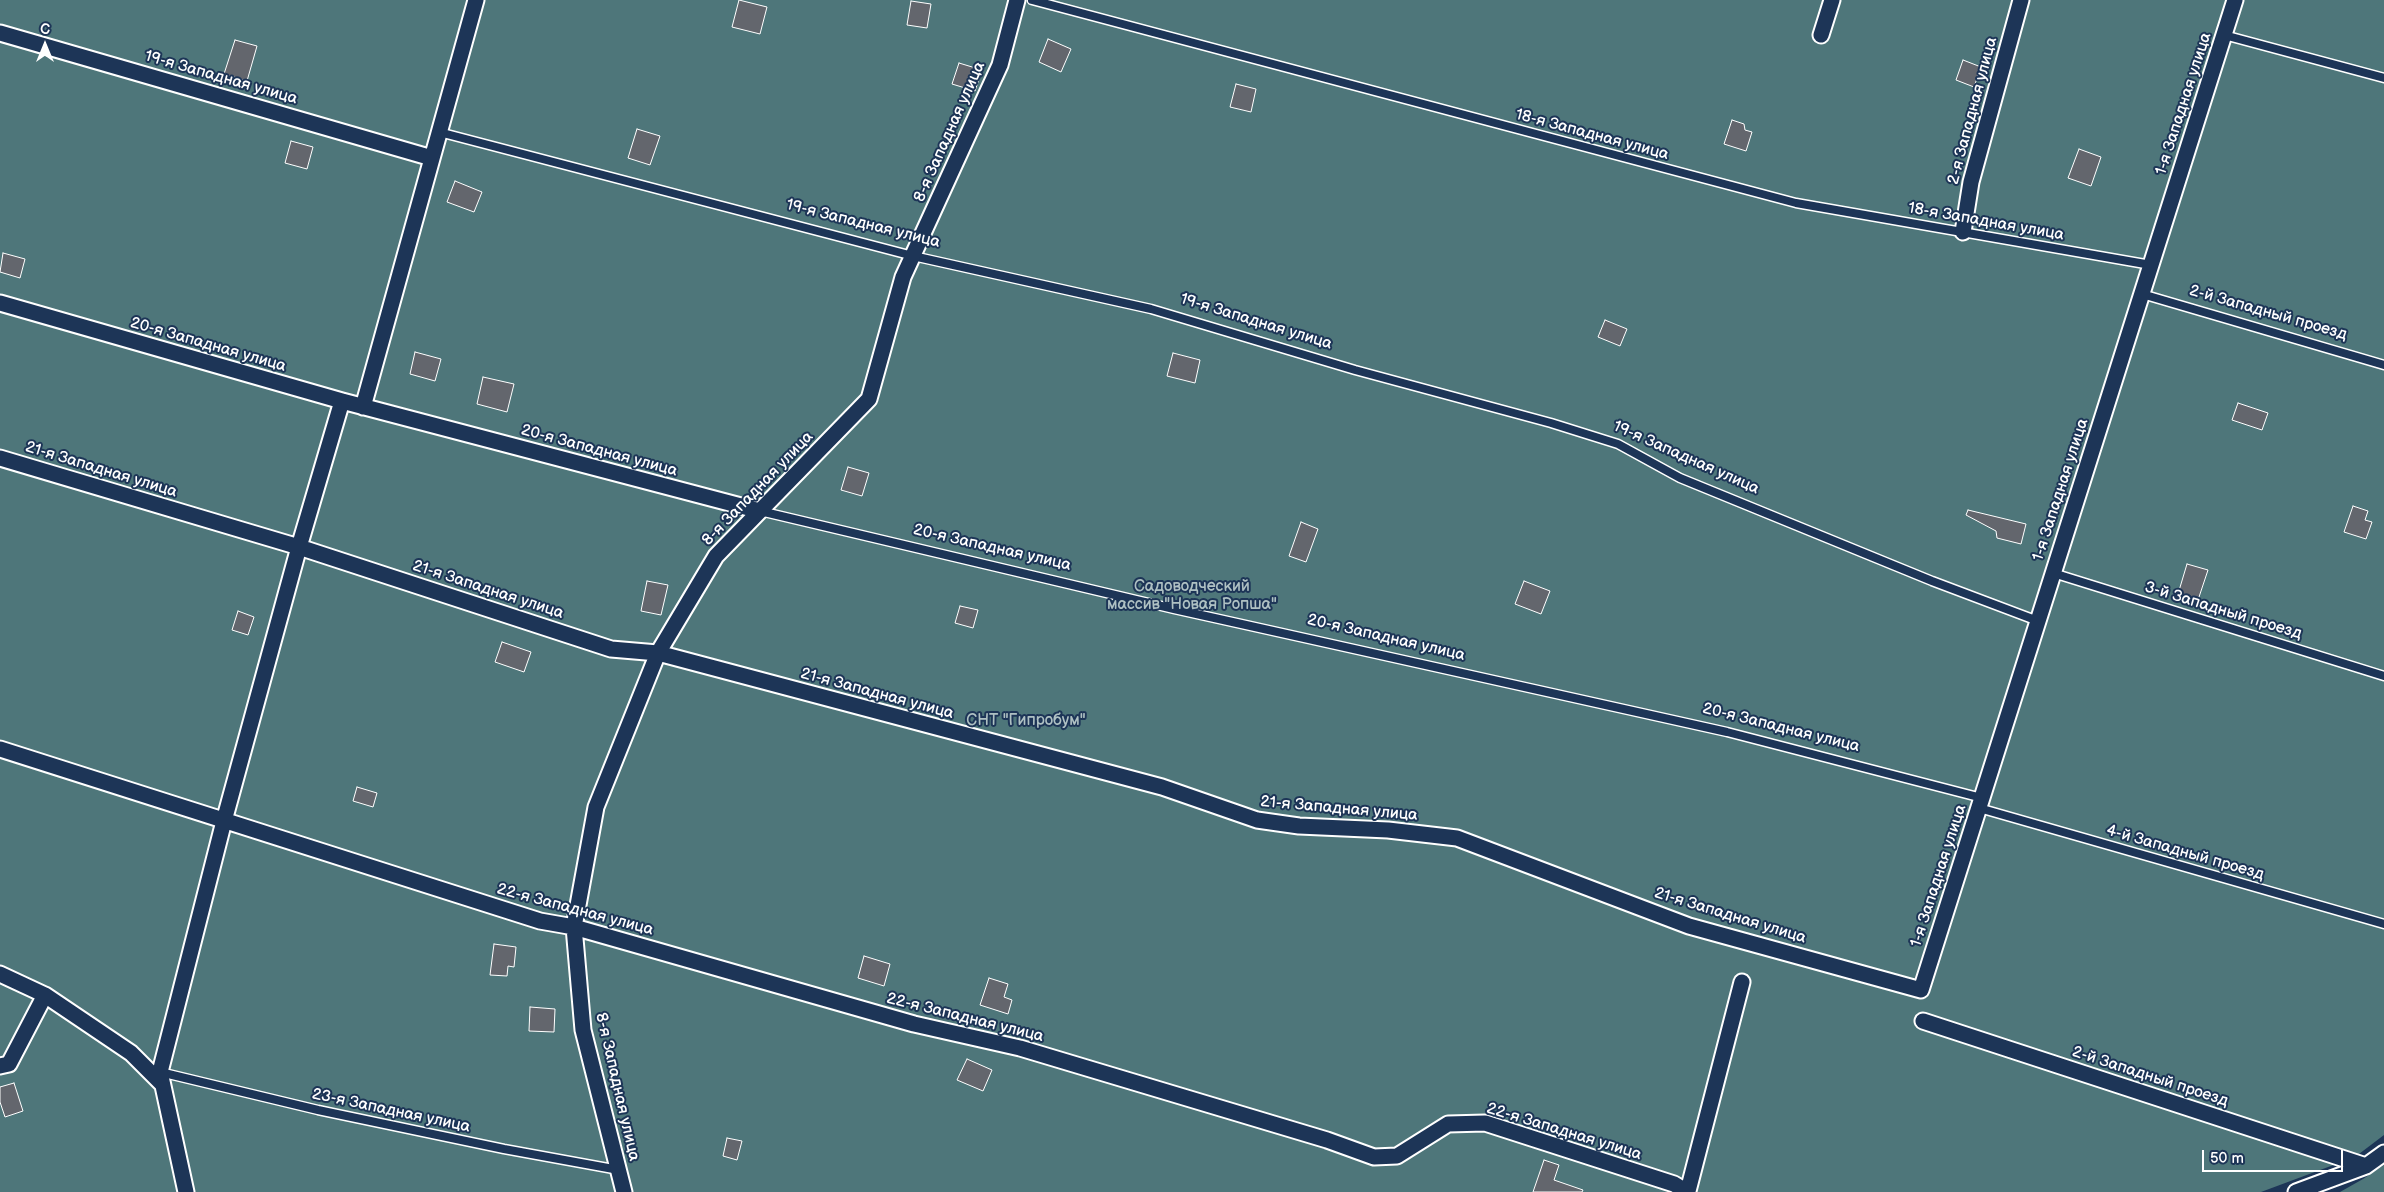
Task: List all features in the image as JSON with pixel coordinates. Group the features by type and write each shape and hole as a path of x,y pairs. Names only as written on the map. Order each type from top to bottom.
{"street":[{"path":"363,407 476,0"},
{"name":"8-я Западная улица","path":"624,1192 583,1030 574,928 596,807 658,653 716,556 869,399 903,277 1000,65 1017,0"},
{"path":"1821,35 1832,0"},
{"name":"2-я Западная улица","path":"1963,232 1971,182 2021,0"},
{"name":"1-я Западная улица","path":"1921,990 2235,0"},
{"name":"19-я Западная улица","path":"0,33 432,158"},
{"name":"20-я Западная улица","path":"0,303 363,407 760,511"},
{"path":"186,1192 161,1078 224,821 299,547 342,401"},
{"name":"21-я Западная улица","path":"0,458 299,547 611,649 658,653 1162,787 1257,820 1298,826 1388,830 1456,838 1689,926 1921,990"},
{"name":"22-я Западная улица","path":"0,749 540,921 574,928 914,1024 1020,1048 1327,1140 1374,1157 1397,1156 1448,1124 1485,1123 1674,1184 1687,1191"},
{"path":"0,974 45,995 131,1053 161,1078"},
{"path":"1687,1191 1742,982"},
{"path":"0,1066 9,1064 45,995"},
{"name":"2-й Западный проезд","path":"1924,1021 2366,1166"},
{"path":"2296,1192 2366,1166 2384,1153"}],"lane":[{"name":"18-я Западная улица","path":"1032,0 1796,203 2151,265"},
{"path":"2224,35 2384,78"},
{"name":"19-я Западная улица","path":"439,132 913,256 1151,309 1355,370 1551,423 1610,442 1680,478 1932,581 2038,621"},
{"name":"2-й Западный проезд","path":"2142,294 2384,365"},
{"name":"20-я Западная улица","path":"760,511 1174,609 1726,732 1981,803"},
{"name":"3-й Западный проезд","path":"2053,573 2384,676"},
{"name":"4-й Западный проезд","path":"1981,803 2384,924"},
{"name":"23-я Западная улица","path":"161,1078 504,1149 619,1170"}],"green space":[{"name":"Садоводческий массив \"Новая Ропша\"","path":"0,0 2384,0 2384,1135 2355,1157 2261,1192 0,1192"},
{"path":"2384,1165 2384,1192 2340,1192 2363,1179"}],"building":[{"path":"739,0 767,7 760,34 732,27"},
{"path":"911,1 931,4 927,28 907,25"},
{"path":"1048,39 1071,49 1061,72 1039,62"},
{"path":"235,40 257,46 247,81 224,74"},
{"path":"1963,60 1981,67 1974,87 1956,80"},
{"path":"959,63 982,70 975,91 952,84"},
{"path":"1236,84 1256,89 1251,112 1230,107"},
{"path":"1732,120 1744,124 1745,130 1752,132 1746,151 1724,144"},
{"path":"637,129 660,136 650,165 628,158"},
{"path":"291,141 313,147 307,169 285,163"},
{"path":"2079,149 2101,157 2091,186 2068,178"},
{"path":"455,181 482,192 474,212 447,202"},
{"path":"3,253 25,259 20,278 0,272"},
{"path":"1605,320 1627,329 1620,346 1598,337"},
{"path":"415,352 441,359 435,381 410,374"},
{"path":"1173,353 1200,360 1195,383 1167,376"},
{"path":"483,377 514,384 507,412 477,404"},
{"path":"2238,403 2268,413 2262,430 2232,420"},
{"path":"848,467 869,473 862,496 841,490"},
{"path":"2353,506 2368,511 2365,520 2372,522 2366,539 2344,532"},
{"path":"1968,510 2026,524 2021,544 1997,538 1996,531 1966,515"},
{"path":"1301,522 1318,529 1306,562 1289,556"},
{"path":"2187,564 2208,570 2198,600 2178,594"},
{"path":"647,581 668,585 661,615 641,611"},
{"path":"1524,581 1550,591 1541,614 1515,604"},
{"path":"960,606 978,610 973,628 955,623"},
{"path":"238,611 254,617 248,635 232,630"},
{"path":"502,642 531,652 524,672 495,662"},
{"path":"357,787 377,793 373,807 353,801"},
{"path":"494,944 516,947 514,967 508,966 507,976 490,975"},
{"path":"864,956 890,964 884,986 858,978"},
{"path":"989,978 1008,984 1004,997 1012,1000 1008,1014 980,1005"},
{"path":"530,1007 555,1009 554,1032 529,1031"},
{"path":"967,1059 992,1070 983,1091 957,1080"},
{"path":"14,1083 23,1111 5,1117 0,1102 0,1087"},
{"path":"727,1138 742,1141 737,1160 723,1156"},
{"path":"1544,1160 1559,1165 1554,1180 1583,1190 1582,1192 1533,1192"}],"park label":[{"name":"СНТ \"Гипробум\"","path":"1026,721"}]}
